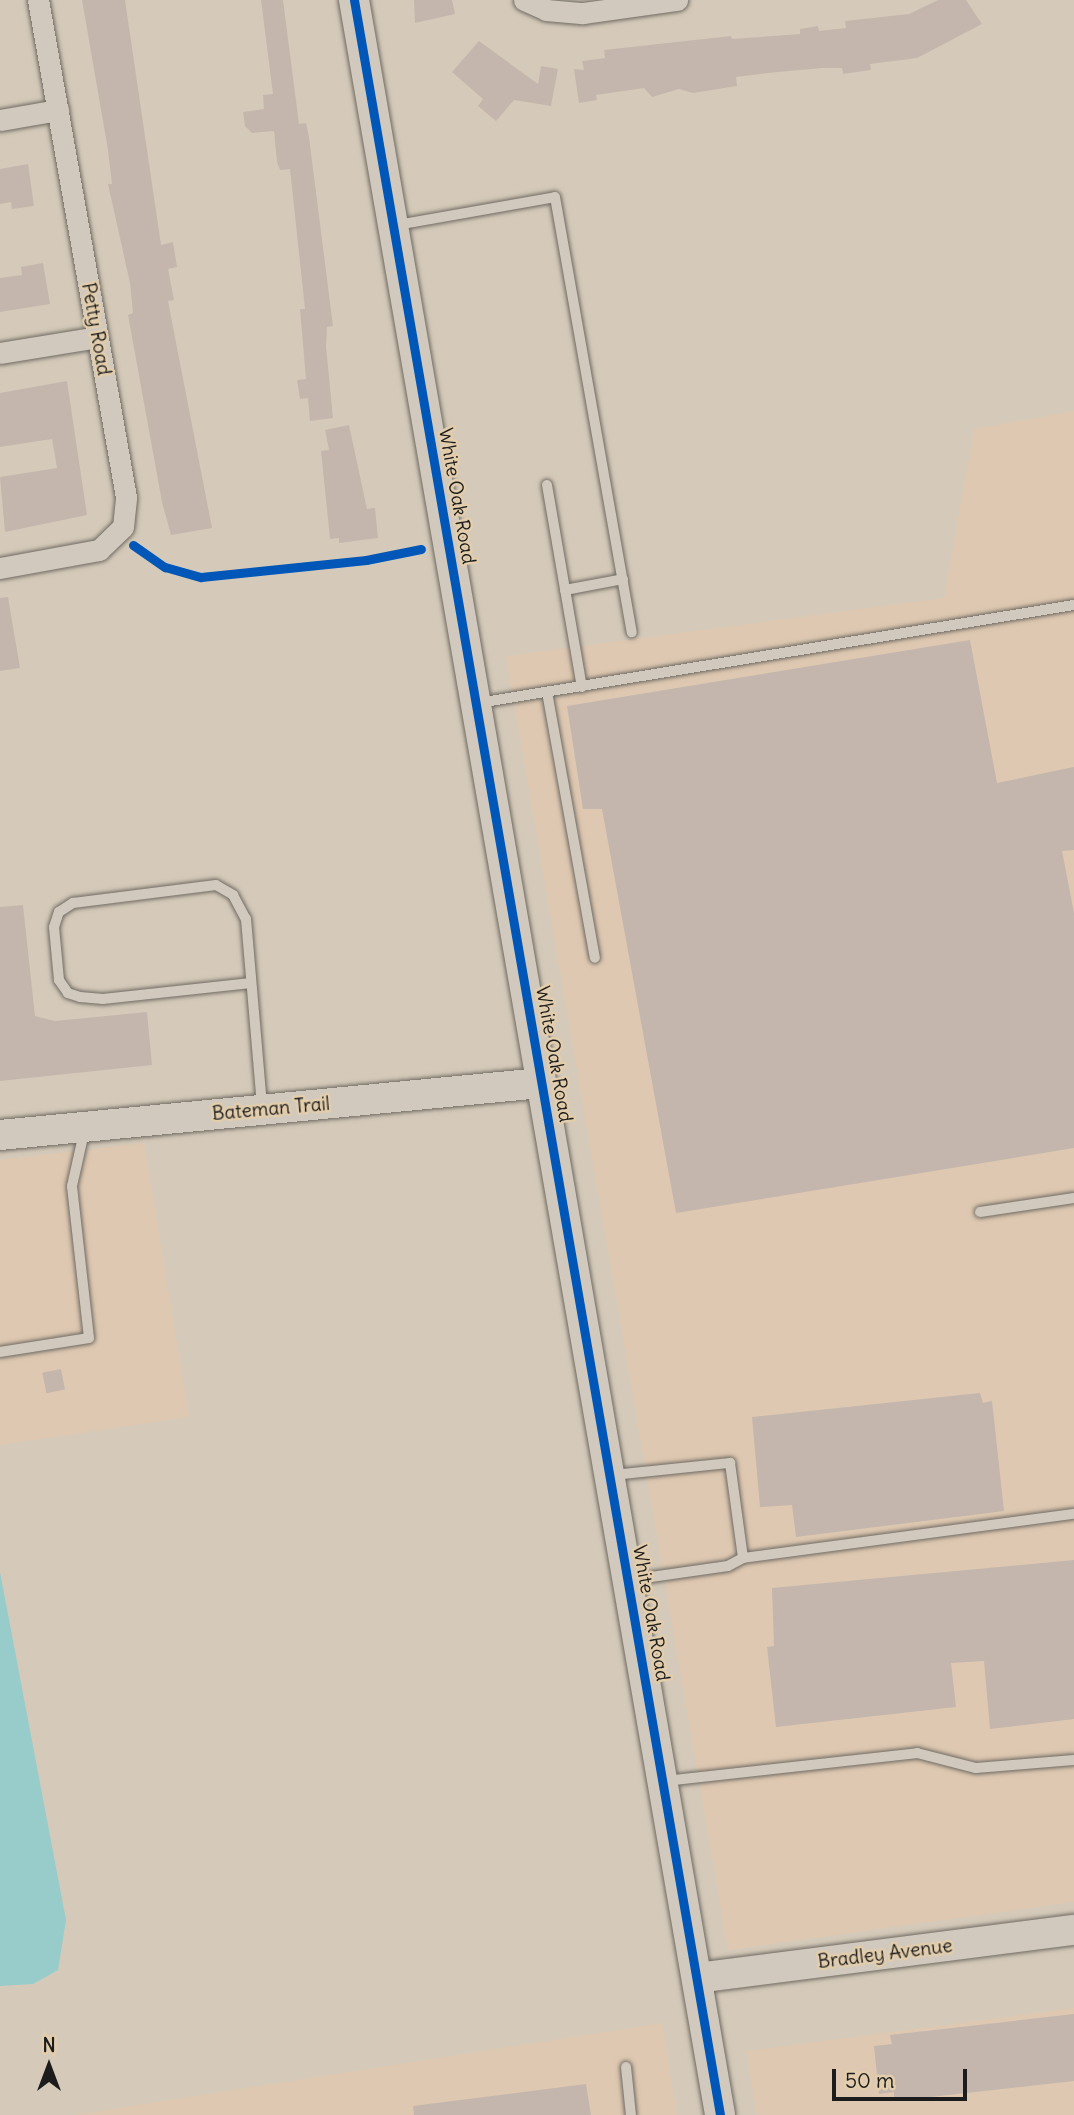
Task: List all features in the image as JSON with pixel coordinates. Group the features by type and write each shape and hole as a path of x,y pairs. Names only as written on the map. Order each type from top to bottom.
{"street":[{"name":"Petty Road","path":"0,568 99,550 123,527 126,497 38,0"},
{"name":"White Oak Road","path":"354,0 720,2115"},
{"path":"524,0 546,10 583,13 677,0"},
{"path":"0,120 58,110"},
{"path":"0,353 98,337"},
{"name":"Bateman Trail","path":"0,1135 541,1083"},
{"name":"Bradley Avenue","path":"697,1978 1074,1930"}],"lane":[{"path":"393,226 555,197 632,632"},
{"path":"547,485 582,687"},
{"path":"565,590 623,579"},
{"path":"476,703 1074,605"},
{"path":"547,692 595,958"},
{"path":"251,983 103,999 68,993 59,980 55,953 59,912 73,903 216,886 233,895 246,919 262,1110"},
{"path":"0,1352 89,1338 72,1186 85,1127"},
{"path":"980,1212 1074,1198"},
{"path":"610,1476 730,1463 743,1559"},
{"path":"627,1580 728,1566 743,1559 1074,1514"},
{"path":"663,1782 917,1753 976,1768 1074,1760"},
{"path":"626,2067 631,2115"}],"shaded area":[{"path":"1074,411 1074,1902 728,1950 506,656 944,598 974,429"},
{"path":"144,1143 189,1417 0,1445 0,1160"},
{"path":"1074,2008 1074,2115 757,2115 746,2051"},
{"path":"662,2023 677,2115 74,2115"}],"water":[{"path":"0,1572 66,1920 58,1970 33,1984 0,1986"}],"building":[{"path":"82,0 125,0 161,245 173,242 177,267 168,269 174,300 168,301 212,528 171,535 162,502 128,315 133,313 130,283 108,184 112,184 108,150"},
{"path":"261,0 283,0 299,124 306,123 309,137 333,326 327,327 326,346 333,418 310,421 308,398 300,399 297,380 306,379 300,309 305,309 290,169 280,170 274,131 252,133 245,126 243,112 264,109 263,95 273,94"},
{"path":"414,0 452,0 455,14 415,23"},
{"path":"938,0 966,0 982,24 917,58 870,64 871,70 843,74 842,68 822,68 768,73 736,77 737,86 693,93 679,89 652,97 644,88 596,95 597,100 579,103 574,69 584,70 582,61 605,58 604,50 731,36 732,39 800,34 800,29 818,26 819,31 846,28 845,21 909,14"},
{"path":"479,41 538,84 541,66 558,69 551,106 514,100 496,121 478,106 483,99 452,72"},
{"path":"28,164 34,206 12,209 11,202 0,204 0,169"},
{"path":"43,263 50,304 0,312 0,278 22,275 21,267"},
{"path":"67,381 87,515 5,532 0,477 57,468 52,439 0,447 0,393"},
{"path":"349,425 367,509 375,508 378,538 339,543 339,538 330,539 321,451 329,450 325,430"},
{"path":"8,597 20,668 0,671 0,598"},
{"path":"970,640 997,783 1074,767 1074,850 1062,851 1074,913 1074,1148 676,1213 602,809 583,809 567,706"},
{"path":"23,905 35,1016 55,1021 147,1012 152,1065 0,1081 0,907"},
{"path":"61,1369 65,1390 46,1393 42,1373"},
{"path":"980,1393 983,1403 992,1401 1004,1511 796,1537 792,1505 760,1507 752,1417"},
{"path":"1074,1560 1074,1719 990,1729 984,1661 951,1663 956,1707 776,1727 767,1647 774,1646 772,1588"},
{"path":"1074,2014 1074,2081 894,2101 894,2092 879,2094 874,2046 892,2044 890,2035"},
{"path":"586,2084 591,2115 414,2115 413,2106"}],"cycle path":[{"path":"354,0 720,2115"},
{"path":"133,545 165,567 201,577 366,560 421,549"}]}
